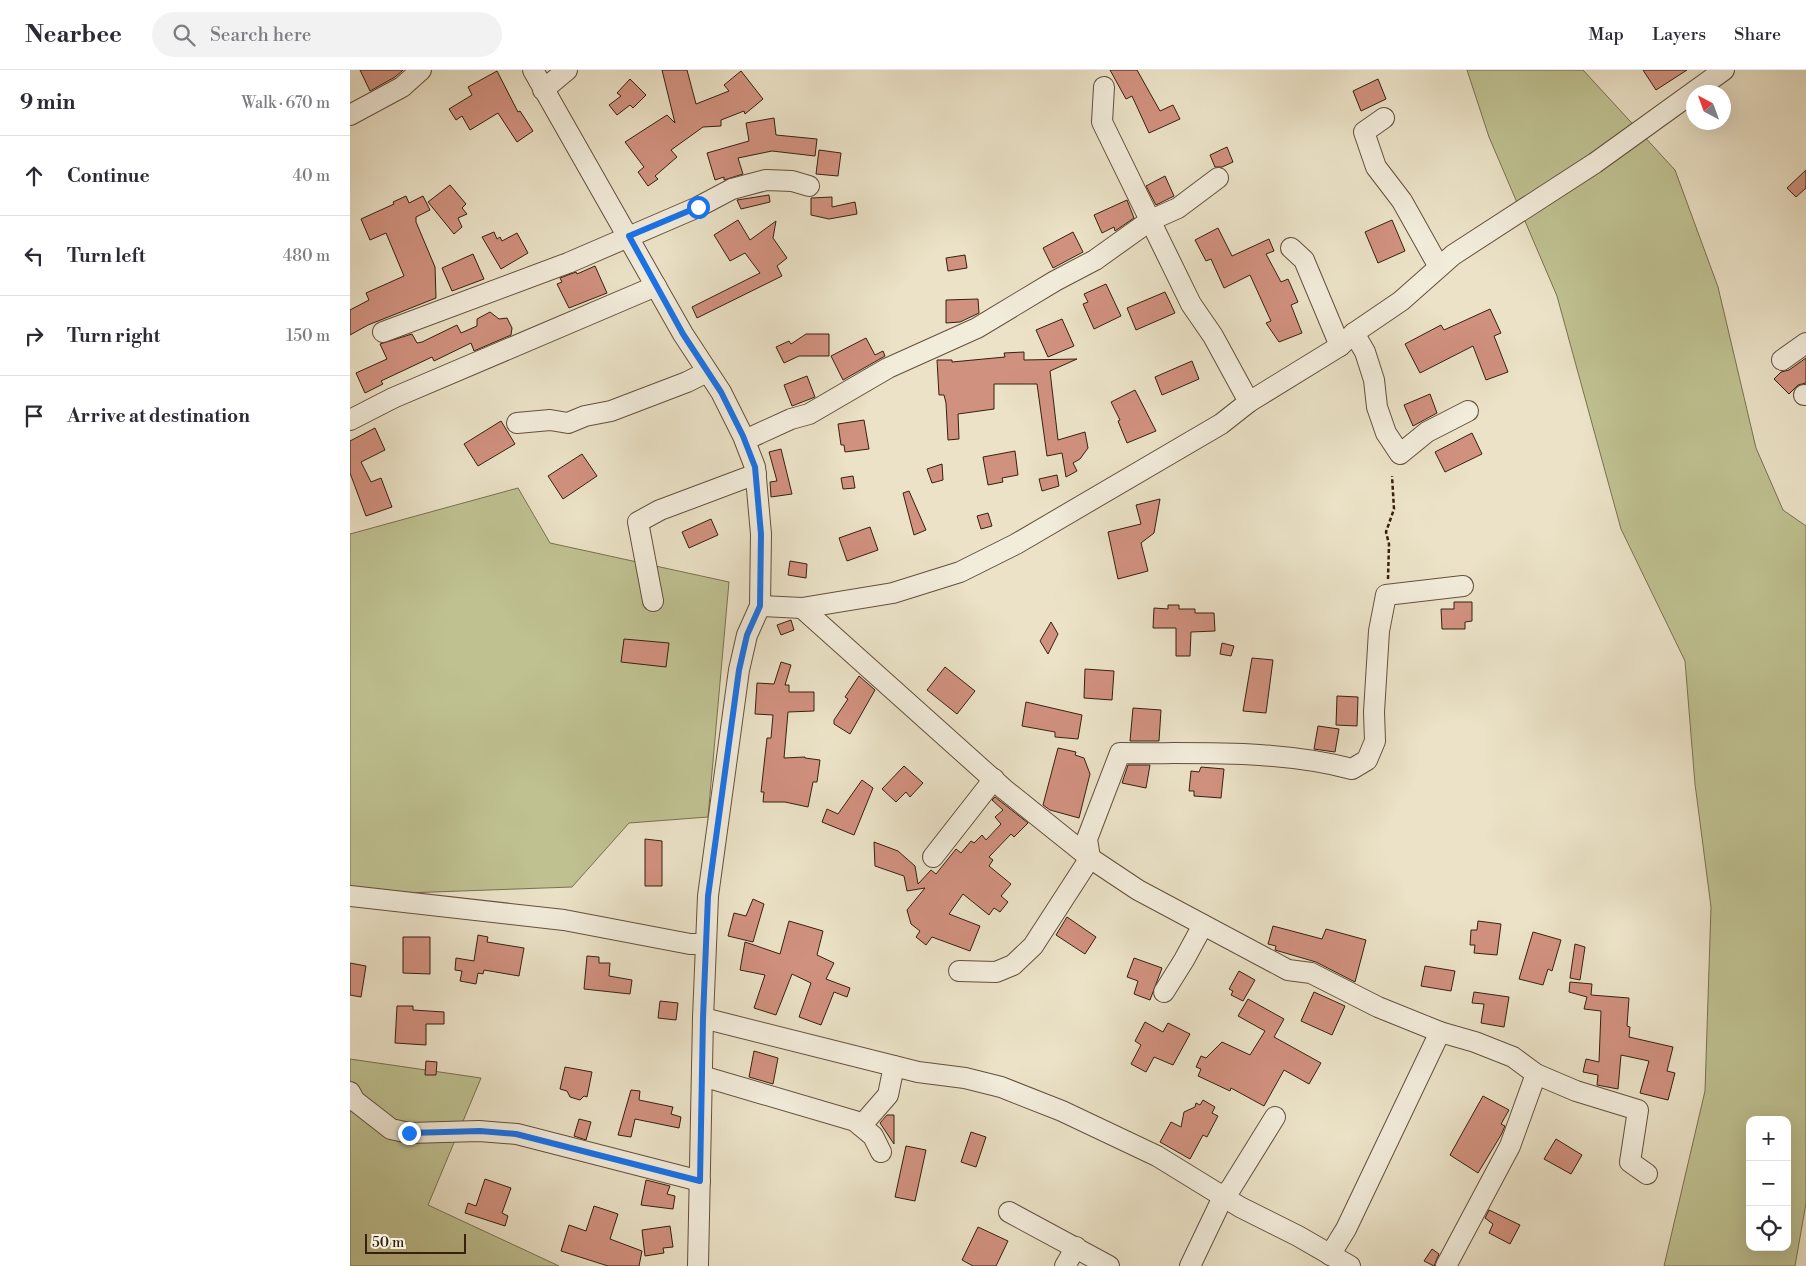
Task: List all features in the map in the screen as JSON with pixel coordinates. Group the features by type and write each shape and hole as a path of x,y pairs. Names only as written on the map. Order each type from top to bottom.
{"street":[{"path":"350,115 402,87 421,70"},
{"path":"533,70 683,334 721,392 745,440 756,474 761,534 760,606 747,635 739,670 708,896 703,1018 698,1266"},
{"path":"543,90 558,75 567,70"},
{"path":"760,606 802,608 893,593 960,572 1016,544 1221,424 1249,402 1347,340 1401,301 1453,255 1595,163 1724,70"},
{"path":"1104,87 1102,122 1192,304 1213,336 1249,402"},
{"path":"1384,118 1364,132 1367,146 1376,167 1402,201 1439,267"},
{"path":"745,440 791,419 809,414 888,368 977,328 1055,281 1095,260 1151,220 1178,208 1218,178"},
{"path":"383,332 560,266 698,207 732,189 766,180 792,182 809,186"},
{"path":"1290,248 1304,260 1347,340 1365,352 1374,380 1376,406 1386,433 1400,454 1427,432 1468,411"},
{"path":"350,420 394,398 656,286"},
{"path":"1782,360 1806,343"},
{"path":"517,423 550,420 568,423 585,416 611,411 687,382 707,372"},
{"path":"653,600 638,522 660,510 756,474"},
{"path":"959,971 996,972 1013,965 1033,946 1090,858 1087,839 1120,753 1272,756 1300,759 1352,769 1366,760 1375,741 1374,712 1379,630 1386,595 1463,586"},
{"path":"802,608 994,779 1090,858 1138,890 1288,970 1311,973 1378,1007 1440,1032 1475,1042 1513,1058 1536,1074 1576,1091 1638,1110 1630,1162 1647,1174"},
{"path":"933,856 994,779"},
{"path":"350,896 564,920 690,944 706,944"},
{"path":"1164,992 1203,925"},
{"path":"703,1018 894,1066 1001,1087 1062,1111 1157,1156 1223,1197 1350,1266"},
{"path":"1330,1255 1346,1229 1440,1032"},
{"path":"861,1126 888,1095 894,1066"},
{"path":"1446,1266 1510,1146 1536,1074"},
{"path":"702,1076 855,1121 873,1136 881,1152"},
{"path":"350,1092 355,1101 391,1129 409,1133 480,1131 516,1134 700,1181"},
{"path":"1190,1266 1223,1197 1239,1176 1276,1117"},
{"path":"1009,1212 1109,1266"},
{"path":"1065,1266 1076,1247"}],"path":[{"path":"1386,595 1390,559 1390,544 1386,532 1394,509 1392,476"}],"green space":[{"path":"1467,70 1583,70 1675,170 1718,287 1756,448 1783,510 1806,526 1806,1203 1795,1266 1664,1266 1705,1091 1711,907 1695,784 1685,661 1621,529 1557,296 1489,137"},
{"path":"518,488 550,543 729,582 708,817 629,823 572,887 350,895 350,534"},
{"path":"350,1059 481,1078 428,1205 559,1266 350,1266"}],"building":[{"path":"360,70 403,70 395,77 370,91"},
{"path":"662,70 687,70 696,104 729,91 724,85 741,71 763,99 745,114 744,111 721,120 721,126 703,127 671,150 677,157 655,176 658,179 648,186 638,172 644,167 625,142 667,115 675,123"},
{"path":"1110,70 1137,70 1160,111 1173,105 1180,119 1149,133 1132,96 1126,99"},
{"path":"1643,70 1687,70 1656,90"},
{"path":"497,71 518,112 520,111 533,131 517,142 498,113 470,130 462,116 456,120 449,109 472,95 468,87"},
{"path":"630,79 646,95 633,108 630,105 617,115 609,105 621,96 617,93"},
{"path":"1378,79 1386,99 1361,111 1353,91"},
{"path":"774,118 776,135 817,139 815,156 772,151 738,158 743,174 724,180 724,177 715,180 707,153 749,141 746,123"},
{"path":"1227,147 1233,162 1222,167 1215,167 1210,155"},
{"path":"819,150 841,153 838,176 816,174"},
{"path":"1806,170 1806,188 1796,197 1787,188"},
{"path":"1165,176 1174,196 1156,205 1146,186"},
{"path":"450,185 466,204 462,208 467,214 458,218 462,227 454,234 428,202"},
{"path":"769,195 770,202 741,209 737,200"},
{"path":"406,196 409,203 423,196 430,210 416,217 416,222 435,267 436,298 368,325 350,335 350,310 369,300 366,293 404,276 386,233 370,240 361,219 394,204 393,202"},
{"path":"832,197 832,207 855,202 857,214 829,219 811,215 811,198"},
{"path":"1127,200 1134,218 1115,231 1114,227 1102,233 1094,215"},
{"path":"738,220 750,240 776,221 773,238 787,258 777,266 782,276 697,318 692,307 760,273 745,253 730,261 714,235"},
{"path":"1392,220 1405,251 1378,263 1365,232"},
{"path":"1218,228 1232,256 1269,239 1274,251 1266,254 1281,282 1288,279 1298,302 1291,305 1302,333 1279,342 1266,323 1271,321 1250,275 1224,288 1211,259 1206,261 1195,240"},
{"path":"494,232 497,239 500,237 502,241 517,233 528,253 501,269 482,237"},
{"path":"1073,232 1083,252 1053,268 1043,248"},
{"path":"473,254 484,279 452,291 442,268"},
{"path":"965,255 967,268 948,271 946,258"},
{"path":"595,266 607,293 569,308 557,284 562,282 560,278 576,272 577,274"},
{"path":"1106,284 1121,316 1094,329 1083,304 1088,302 1084,294"},
{"path":"1165,292 1175,313 1136,330 1127,308"},
{"path":"978,299 979,313 960,322 946,323 946,300"},
{"path":"1490,309 1501,333 1494,336 1508,372 1486,380 1473,346 1420,373 1405,344 1441,325 1444,330"},
{"path":"490,312 499,319 507,318 512,328 511,335 474,351 471,343 434,361 432,357 381,381 383,384 365,393 356,373 387,359 380,344 412,334 417,343 422,342 457,325 461,333 477,326 477,319"},
{"path":"1062,319 1074,346 1048,357 1036,330"},
{"path":"806,334 829,334 829,356 799,356 784,363 776,347 789,341 791,344"},
{"path":"866,338 875,355 883,351 885,356 843,380 831,356"},
{"path":"1024,352 1024,360 1077,359 1050,371 1058,440 1085,432 1088,448 1080,459 1073,463 1077,471 1066,477 1062,453 1047,456 1037,384 994,384 994,409 958,414 959,439 948,440 946,403 944,395 939,395 937,360 952,360 952,362 1005,357 1004,353"},
{"path":"1806,358 1806,383 1798,385 1789,394 1774,379 1781,372 1789,370"},
{"path":"1192,361 1199,379 1162,395 1155,377"},
{"path":"807,376 815,397 792,406 784,385"},
{"path":"1135,390 1156,431 1127,443 1118,421 1120,420 1111,402"},
{"path":"1430,394 1437,413 1413,426 1404,405"},
{"path":"864,420 869,449 845,452 844,445 841,445 838,424"},
{"path":"501,421 515,444 478,466 464,444"},
{"path":"375,428 385,450 361,462 371,482 381,478 392,507 366,516 350,473 350,441"},
{"path":"1472,433 1482,454 1445,472 1435,452"},
{"path":"781,449 792,494 771,497 770,482 777,481 769,452"},
{"path":"1015,451 1018,475 1002,478 1003,482 988,485 983,457"},
{"path":"582,454 597,476 563,499 548,476"},
{"path":"942,464 943,480 932,483 927,469"},
{"path":"1057,475 1059,486 1042,491 1039,479"},
{"path":"853,476 855,488 843,489 841,478"},
{"path":"909,491 926,530 914,535 903,493"},
{"path":"1160,499 1154,533 1141,543 1148,571 1118,579 1108,532 1141,524 1136,505"},
{"path":"988,513 992,526 981,529 977,516"},
{"path":"711,519 718,535 689,548 682,532"},
{"path":"870,527 878,550 847,561 839,538"},
{"path":"790,561 807,564 806,578 788,575"},
{"path":"1454,602 1472,602 1472,621 1465,622 1465,629 1442,629 1441,609 1454,609"},
{"path":"1168,605 1179,605 1179,609 1195,609 1195,613 1214,613 1215,631 1191,632 1190,656 1176,656 1176,628 1153,628 1154,608 1168,609"},
{"path":"791,620 794,630 781,635 777,625"},
{"path":"1051,622 1058,634 1048,654 1040,641"},
{"path":"624,639 669,643 666,667 621,662"},
{"path":"1222,643 1234,646 1231,656 1220,654"},
{"path":"1252,658 1273,660 1266,713 1243,711"},
{"path":"781,662 791,665 785,685 789,685 789,692 814,692 814,711 788,712 784,758 805,757 820,760 817,782 813,782 808,807 785,802 763,802 764,792 761,792 767,738 771,738 773,715 755,714 757,683 774,684"},
{"path":"945,667 975,691 957,714 927,690"},
{"path":"1085,669 1114,671 1112,700 1084,698"},
{"path":"859,676 875,690 850,734 834,724 834,720 848,699 845,697"},
{"path":"1337,696 1358,697 1357,726 1336,725"},
{"path":"1026,702 1082,715 1078,739 1055,737 1055,732 1022,726"},
{"path":"1133,708 1161,710 1159,741 1130,741"},
{"path":"1318,726 1339,729 1335,752 1314,749"},
{"path":"1058,748 1076,752 1075,755 1084,758 1090,774 1079,818 1050,810 1043,805"},
{"path":"1128,765 1150,765 1146,788 1122,783"},
{"path":"904,766 923,783 910,797 906,792 896,802 882,789"},
{"path":"1201,767 1224,769 1221,798 1194,796 1194,791 1189,791 1191,771 1199,772"},
{"path":"862,780 873,788 854,835 822,822 827,809 838,814"},
{"path":"995,797 1028,823 1014,837 1011,834 989,857 993,860 989,866 1011,884 1001,896 1008,902 1000,912 994,908 989,915 963,894 949,914 980,926 970,951 932,937 926,945 916,937 920,931 911,924 907,910 925,888 907,891 904,876 875,866 874,842 898,851 915,866 918,884 931,870 936,874 956,849 961,853 971,841 974,843 982,835 986,840 1001,824 995,817 1003,810 992,800"},
{"path":"645,839 662,841 662,886 645,886"},
{"path":"753,899 764,904 753,942 728,936 734,913 746,916"},
{"path":"1067,917 1096,937 1085,954 1056,935"},
{"path":"789,921 823,931 817,955 834,963 826,979 850,988 847,997 834,992 821,1025 799,1017 811,983 792,974 776,1015 754,1008 765,975 740,970 745,942 780,954"},
{"path":"1478,921 1501,924 1497,955 1474,953 1475,945 1470,945 1471,930 1477,930"},
{"path":"1273,926 1322,939 1326,929 1366,940 1355,982 1316,962 1275,950 1276,946 1268,944"},
{"path":"1533,932 1561,940 1552,971 1548,969 1543,985 1519,979"},
{"path":"478,935 488,937 487,942 524,948 519,976 484,970 483,974 478,973 476,984 460,981 462,971 455,970 456,958 474,961"},
{"path":"403,937 430,937 430,974 403,973"},
{"path":"1575,944 1585,947 1580,980 1570,978"},
{"path":"587,956 599,957 599,963 610,963 609,976 632,980 630,994 584,989"},
{"path":"1134,958 1162,968 1150,1000 1134,994 1138,981 1127,977"},
{"path":"350,963 366,966 361,997 350,995"},
{"path":"1425,966 1455,971 1451,991 1421,986"},
{"path":"1239,971 1255,980 1243,1001 1231,995 1233,991 1229,989"},
{"path":"1570,982 1592,984 1591,995 1629,998 1627,1026 1630,1027 1629,1037 1673,1047 1667,1071 1675,1073 1668,1100 1640,1093 1649,1061 1621,1055 1618,1089 1597,1085 1598,1075 1583,1072 1586,1059 1599,1062 1601,1011 1584,1009 1587,997 1569,992"},
{"path":"1314,992 1345,1006 1332,1035 1301,1021"},
{"path":"1474,992 1509,997 1504,1027 1481,1023 1484,1004 1472,1003"},
{"path":"1248,999 1284,1019 1274,1037 1321,1063 1309,1084 1284,1070 1264,1106 1231,1088 1230,1091 1198,1076 1201,1069 1196,1067 1201,1056 1206,1058 1222,1042 1250,1055 1265,1031 1238,1016"},
{"path":"660,1001 678,1003 676,1020 658,1018"},
{"path":"397,1006 413,1006 413,1010 444,1012 444,1024 426,1024 426,1045 395,1043"},
{"path":"1145,1022 1163,1032 1168,1023 1190,1034 1173,1065 1154,1057 1146,1072 1131,1064 1141,1045 1135,1041"},
{"path":"754,1051 778,1058 773,1084 749,1077"},
{"path":"426,1061 437,1062 436,1075 425,1075"},
{"path":"565,1067 592,1072 587,1097 584,1096 580,1100 570,1097 567,1091 560,1089"},
{"path":"631,1090 640,1091 639,1100 673,1107 671,1114 681,1117 679,1128 635,1119 631,1137 618,1135"},
{"path":"1483,1096 1509,1110 1501,1124 1505,1126 1501,1135 1478,1173 1450,1155"},
{"path":"1203,1100 1215,1107 1212,1113 1218,1116 1207,1137 1203,1135 1190,1159 1160,1142 1171,1122 1181,1127 1184,1112 1195,1107 1196,1103 1200,1105"},
{"path":"887,1115 894,1115 894,1144 880,1123"},
{"path":"579,1119 591,1122 586,1140 574,1136"},
{"path":"971,1132 986,1137 976,1167 961,1162"},
{"path":"1556,1139 1582,1155 1571,1174 1544,1159"},
{"path":"906,1146 926,1150 915,1201 895,1197"},
{"path":"485,1179 511,1188 502,1213 508,1216 505,1226 465,1213 468,1203 476,1206"},
{"path":"646,1180 670,1186 667,1194 675,1196 673,1209 641,1205"},
{"path":"594,1206 618,1214 610,1239 642,1251 639,1266 608,1266 561,1251 569,1225 586,1231"},
{"path":"1489,1210 1520,1225 1510,1244 1489,1233 1493,1224 1485,1218"},
{"path":"670,1226 673,1247 663,1248 664,1253 645,1256 642,1230"},
{"path":"978,1227 1008,1241 996,1266 973,1266 962,1260"},
{"path":"1432,1249 1439,1254 1434,1266 1424,1261"}],"route":[{"path":"409,1133 480,1131 516,1134 700,1181 703,1018 708,896 739,670 747,635 760,606 761,534 755,467 743,436 721,392 683,334 629,236 698,207"}]}
